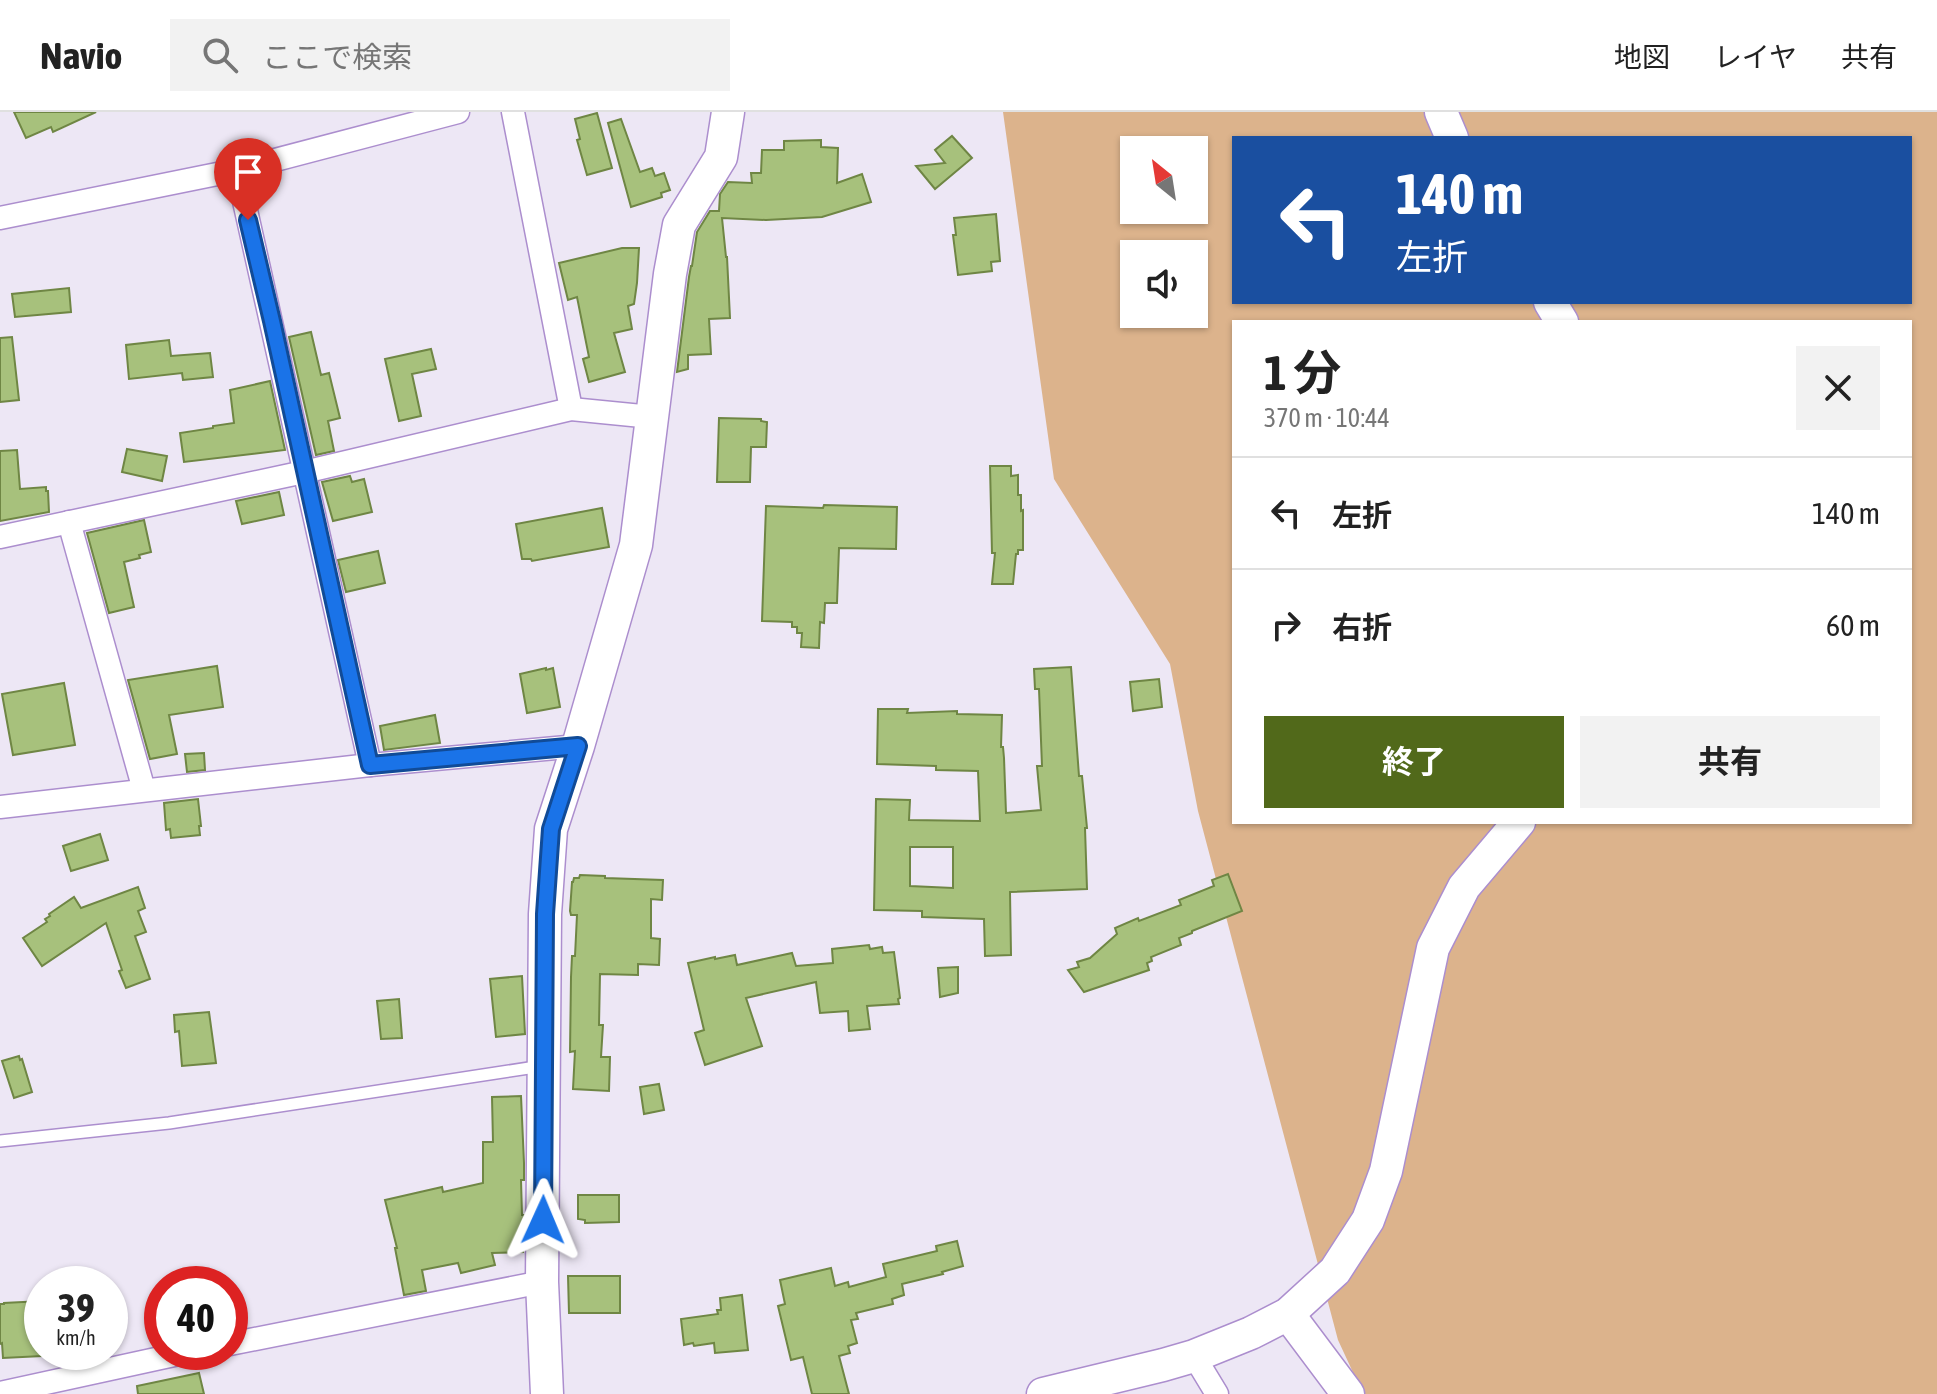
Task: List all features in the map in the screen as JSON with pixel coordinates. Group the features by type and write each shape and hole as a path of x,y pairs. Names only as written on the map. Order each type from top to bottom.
{"street":[{"path":"0,218 237,170 458,112"},
{"path":"513,112 571,409"},
{"path":"547,1394 542,1282 545,914 551,829 636,545 679,225 721,157 728,112"},
{"path":"1441,112 1451,136"},
{"path":"237,170 370,765"},
{"path":"0,537 304,472 571,409 652,417"},
{"path":"69,522 144,790"},
{"path":"0,807 370,765 578,746"},
{"path":"1043,1394 1194,1356 1251,1333 1288,1314 1335,1271 1368,1220 1386,1171 1433,948 1464,887 1517,824"},
{"path":"248,1340 542,1282"},
{"path":"1288,1314 1348,1394"},
{"path":"1194,1356 1217,1394"},
{"path":"0,1393 144,1362"}],"lane":[{"path":"0,1141 169,1123 544,1066"}],"shaded area":[{"path":"1003,112 1937,112 1937,1394 1363,1394 1338,1340 1198,811 1170,664 1054,479"}],"building":[{"path":"14,112 96,112 53,132 51,127 26,138"},
{"path":"597,113 612,168 587,175 577,140 580,139 575,119"},
{"path":"621,119 640,172 652,168 655,176 664,173 670,190 661,193 662,197 631,207 608,123"},
{"path":"952,136 972,158 935,189 916,166 945,163 935,150"},
{"path":"821,140 821,147 838,148 837,183 862,174 871,202 822,217 766,220 722,218 730,318 709,319 711,354 688,355 688,369 677,372 697,232 710,211 719,211 720,194 728,182 752,183 751,173 761,173 762,150 784,150 784,141"},
{"path":"996,214 1000,261 991,262 992,271 958,275 954,218"},
{"path":"622,248 639,248 634,304 628,306 632,329 614,333 625,372 589,382 583,359 589,357 577,297 568,300 559,263"},
{"path":"69,288 71,312 15,317 12,294"},
{"path":"311,332 321,375 329,373 340,418 328,421 334,451 316,455 289,337"},
{"path":"12,337 19,400 0,402 0,338"},
{"path":"169,340 171,356 210,353 213,377 183,380 182,373 129,379 126,345"},
{"path":"431,349 436,369 412,374 421,416 399,421 385,359"},
{"path":"270,381 285,450 184,462 180,433 234,423 230,390"},
{"path":"719,418 761,419 767,422 766,447 751,447 750,482 717,482"},
{"path":"127,449 167,456 162,481 122,472"},
{"path":"17,450 20,489 46,487 49,512 0,521 0,451"},
{"path":"990,466 1011,466 1011,476 1018,475 1018,495 1021,495 1023,510 1023,550 1018,550 1016,554 1013,584 992,584 995,553 992,553"},
{"path":"350,476 352,482 364,479 372,512 333,521 322,482"},
{"path":"279,492 284,515 242,524 236,501"},
{"path":"824,505 897,507 896,549 839,548 837,603 825,603 824,623 820,622 819,648 801,647 802,633 797,633 797,627 792,627 792,622 762,621 766,506 823,508"},
{"path":"602,508 609,547 532,561 522,559 516,524"},
{"path":"144,520 151,552 124,562 134,607 109,613 87,533"},
{"path":"378,551 385,583 346,592 338,560"},
{"path":"217,666 223,707 169,715 177,754 150,759 128,680"},
{"path":"1071,667 1079,776 1082,776 1087,828 1087,889 1010,892 1011,955 985,956 984,919 922,917 922,911 874,910 876,799 910,800 909,820 980,821 978,771 877,764 878,709 908,709 907,713 957,711 957,714 1002,715 1006,813 1041,810 1037,766 1042,766 1039,689 1035,689 1034,669","holes":["910,847 953,847 953,888 910,886"]},
{"path":"553,668 560,707 527,713 520,674"},
{"path":"1159,679 1162,707 1133,711 1130,682"},
{"path":"64,683 75,745 13,755 2,694"},
{"path":"435,715 440,743 384,750 380,726"},
{"path":"204,753 205,770 187,772 185,754"},
{"path":"198,799 200,835 171,838 170,829 166,830 164,803"},
{"path":"100,834 108,860 71,871 63,846"},
{"path":"1228,874 1242,911 1179,938 1181,945 1151,957 1152,961 1147,963 1149,970 1084,992 1068,970 1079,967 1077,962 1090,958 1117,934 1115,928 1181,905 1179,900 1214,886 1212,880"},
{"path":"580,875 663,880 662,900 651,899 651,938 660,939 659,965 638,964 638,975 600,974 601,1057 610,1057 609,1091 573,1089 575,1051 570,1052 571,977 577,915 571,915 570,911 572,882"},
{"path":"138,887 145,908 138,911 146,932 135,936 150,979 126,988 106,923 42,966 23,938 47,922 45,919 49,914 74,897 81,908"},
{"path":"869,945 870,949 882,947 883,953 894,952 900,998 899,1004 867,1006 870,1029 849,1031 848,1011 820,1013 816,982 746,998 762,1046 705,1065 695,1033 704,1030 688,963 735,955 737,965 792,953 796,966 833,963 832,949"},
{"path":"958,967 958,993 940,997 938,968"},
{"path":"522,976 525,1034 496,1037 490,979"},
{"path":"399,999 402,1038 381,1039 377,1001"},
{"path":"209,1012 216,1063 182,1066 179,1031 175,1032 174,1015"},
{"path":"19,1056 32,1092 14,1098 2,1061"},
{"path":"659,1084 664,1110 644,1114 640,1087"},
{"path":"521,1096 523,1252 492,1253 495,1265 461,1273 458,1263 422,1270 426,1291 404,1295 385,1200 442,1187 443,1192 483,1183 483,1142 493,1142 492,1097"},
{"path":"578,1195 619,1195 619,1222 585,1223 585,1220 578,1219"},
{"path":"957,1241 963,1266 902,1284 904,1295 892,1299 893,1304 856,1313 858,1319 851,1320 857,1343 848,1346 850,1353 839,1356 849,1394 812,1394 803,1357 791,1360 778,1306 785,1304 780,1280 831,1268 835,1286 848,1282 849,1287 886,1277 883,1264 937,1251 936,1246"},
{"path":"568,1276 620,1276 620,1313 569,1313"},
{"path":"742,1295 748,1350 715,1353 714,1343 684,1345 681,1319 718,1314 717,1310 721,1310 720,1298"},
{"path":"24,1302 24,1357 3,1358 0,1304"},
{"path":"199,1373 204,1394 138,1394 137,1386"}],"route":[{"path":"248,220 370,765 578,746 551,829 545,914 543,1220"}]}
